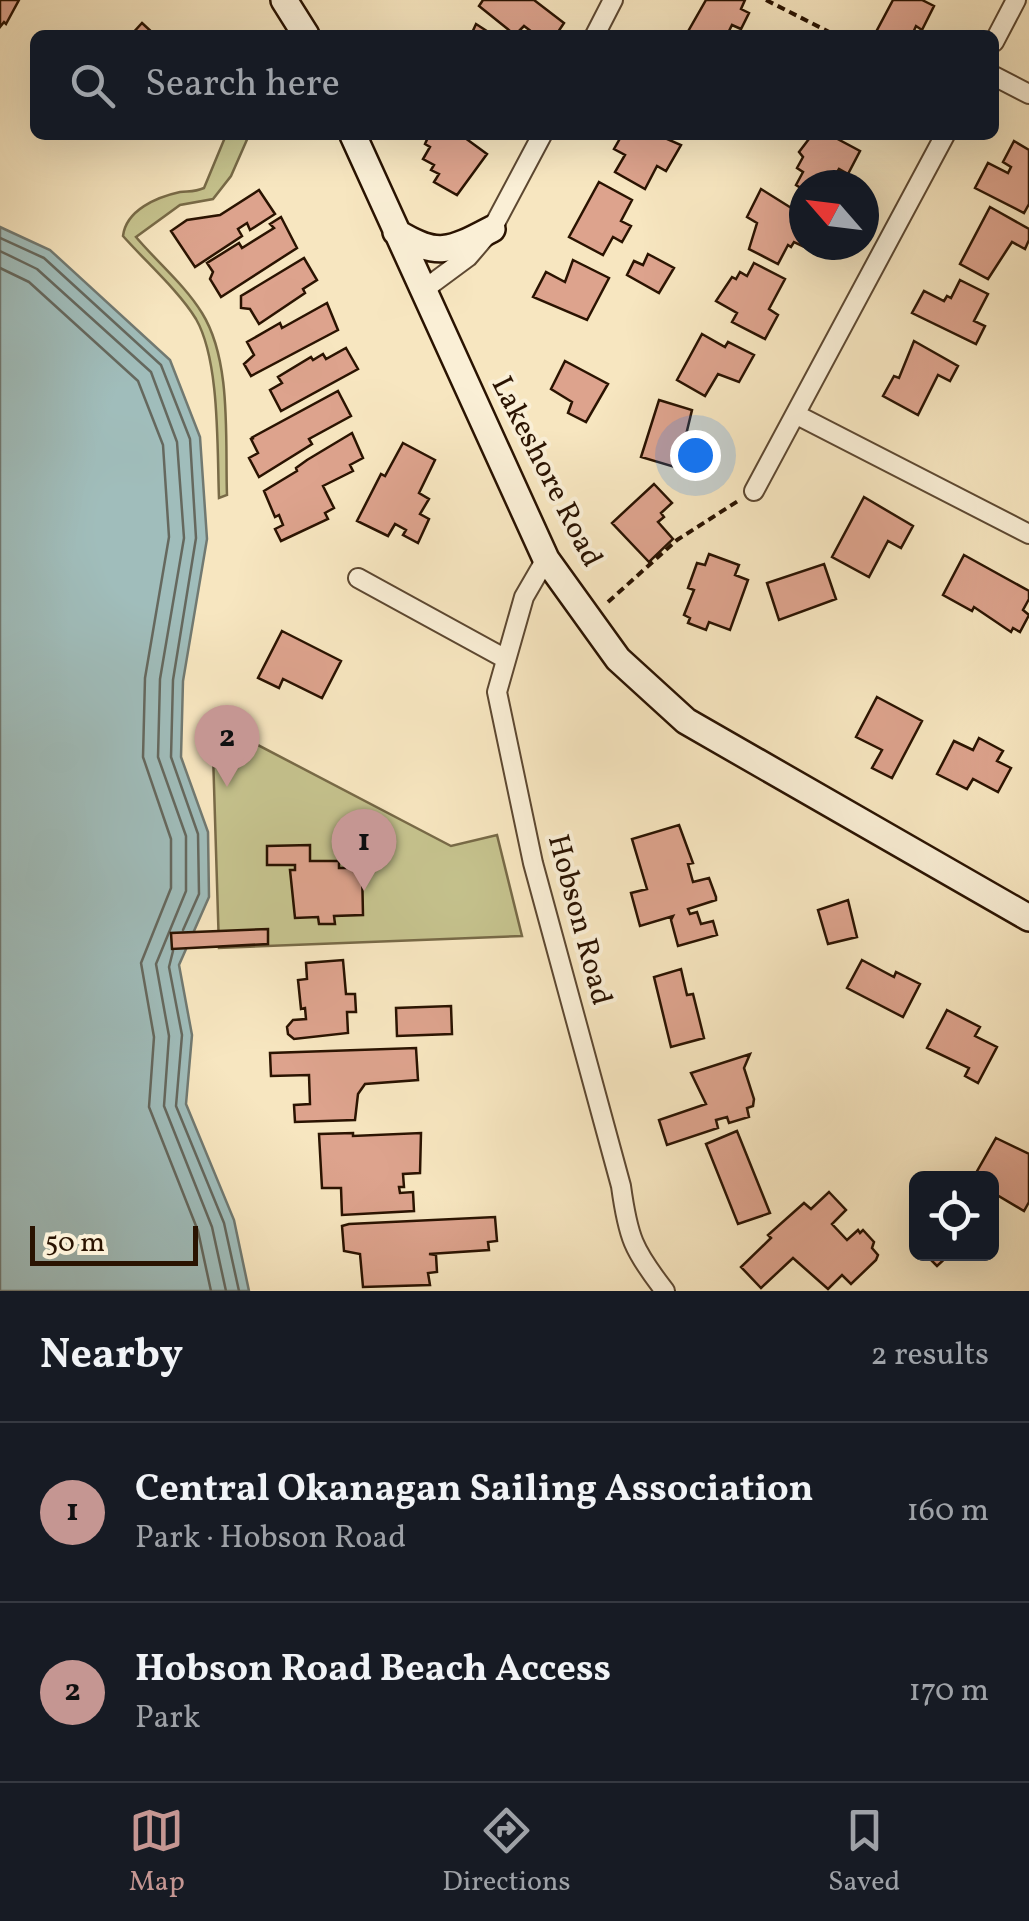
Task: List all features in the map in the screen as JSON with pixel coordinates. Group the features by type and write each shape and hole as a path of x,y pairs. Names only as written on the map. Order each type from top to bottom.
{"main road":[{"path":"284,0 303,30"},
{"name":"Lakeshore Road","path":"354,140 546,559 618,659 686,721 1029,918"},
{"path":"396,232 418,246 438,252 459,247 492,230"}],"street":[{"path":"598,30 613,0"},
{"path":"999,32 1016,0"},
{"path":"999,79 1029,94"},
{"path":"422,291 468,257 492,230 539,140"},
{"path":"754,491 942,140"},
{"path":"797,415 1029,534"},
{"name":"Hobson Road","path":"546,559 524,596 497,692 534,862 621,1186 628,1232 638,1256 665,1291"},
{"path":"358,578 506,659"}],"path":[{"path":"766,0 826,30"},
{"path":"589,618 677,540 754,491"}],"shaded area":[{"path":"224,140 247,140 231,176 213,199 180,205 136,237 187,293 212,332 223,377 226,426 227,495 219,498 216,406 204,337 181,298 123,236 130,219 144,206 171,194 204,188"},
{"path":"212,721 451,846 497,835 522,936 219,948"}],"water":[{"path":"0,227 50,250 170,360 200,437 207,539 183,681 181,757 208,832 209,897 179,965 192,1035 186,1104 234,1220 249,1291 0,1291"}],"building":[{"path":"0,0 19,0 6,24 0,27"},
{"path":"483,0 534,0 564,23 559,30 529,30 524,26 509,30 479,6"},
{"path":"706,0 745,0 741,9 749,13 741,29 732,25 730,30 689,30"},
{"path":"893,0 922,0 934,6 922,30 916,26 914,30 877,30"},
{"path":"427,140 468,140 487,154 457,195 434,182 439,174 431,170 434,165 423,159 430,147 425,144"},
{"path":"619,140 670,140 681,145 666,171 657,166 645,189 615,172 625,155 614,149"},
{"path":"808,140 839,140 860,151 850,170 800,170 797,168 803,157 799,152"},
{"path":"1014,141 1029,150 1029,204 1024,213 975,188 988,163 1008,173 1011,167 1003,162"},
{"path":"599,182 632,200 621,221 631,226 622,242 613,237 603,255 569,237"},
{"path":"761,189 789,207 789,246 778,264 749,249 757,223 747,217"},
{"path":"259,190 275,214 250,230 247,223 238,229 242,236 195,267 171,231 187,220 220,215"},
{"path":"990,207 1029,229 1029,240 1025,249 1012,242 988,279 960,264"},
{"path":"281,217 297,248 221,297 210,279 213,272 207,263 239,243 242,248 274,228 270,224"},
{"path":"648,254 674,268 659,293 627,275 634,261 643,265"},
{"path":"304,258 317,280 303,289 305,293 259,324 250,309 241,308 241,296"},
{"path":"573,260 609,278 587,320 533,297 546,272 565,282"},
{"path":"754,263 785,279 769,309 778,315 765,339 732,322 737,313 716,301 732,277 736,279 740,272 747,276"},
{"path":"960,280 988,294 974,321 985,326 976,344 912,313 924,291 944,301 947,296 951,298"},
{"path":"327,303 338,330 251,376 244,364 254,355 247,342"},
{"path":"702,334 725,347 728,342 754,355 739,382 718,374 705,396 677,380"},
{"path":"914,341 958,366 950,381 938,375 918,415 883,396 894,376 899,378"},
{"path":"346,348 358,369 281,411 270,390 282,383 278,377 311,357 313,360 323,354 326,359"},
{"path":"565,361 608,384 586,422 568,413 572,402 551,389"},
{"path":"338,391 351,416 309,439 312,444 259,477 249,458 258,453 251,438"},
{"path":"659,400 692,410 678,468 641,457"},
{"path":"352,433 363,458 350,465 353,471 323,486 334,508 325,513 328,519 281,541 275,529 283,525 279,515 275,517 264,491"},
{"path":"403,443 435,460 419,493 429,499 420,514 429,519 418,543 403,535 406,530 395,524 388,536 357,521 381,474 385,476"},
{"path":"654,484 672,503 658,522 673,539 649,562 612,523"},
{"path":"864,497 913,526 901,548 888,541 869,577 832,557"},
{"path":"709,554 739,565 735,575 748,580 730,630 709,622 706,630 688,623 690,618 684,615 694,590 688,588 697,563 705,565"},
{"path":"964,555 1029,591 1023,610 1029,615 1020,632 1013,628 1011,632 974,607 972,611 943,595"},
{"path":"824,564 836,599 779,620 767,583"},
{"path":"282,631 341,661 322,698 283,679 279,688 258,678"},
{"path":"877,697 922,721 892,778 872,768 882,750 856,737"},
{"path":"979,738 1003,751 997,761 1011,768 998,792 973,779 967,789 937,774 954,741 973,750"},
{"path":"679,825 693,863 688,864 693,882 709,878 716,897 688,909 690,914 697,912 701,924 713,921 717,935 678,946 673,916 640,926 631,893 647,889 632,839"},
{"path":"310,845 310,861 339,861 339,868 362,868 363,915 334,916 335,924 319,924 318,917 295,918 290,870 295,870 295,865 267,865 267,846"},
{"path":"848,900 857,937 828,944 818,910"},
{"path":"268,929 268,944 172,949 171,933"},
{"path":"343,960 346,994 355,994 356,1012 347,1012 348,1033 294,1039 287,1027 293,1020 306,1019 298,980 307,979 306,963"},
{"path":"862,960 894,977 896,972 920,984 903,1017 847,988"},
{"path":"681,969 687,995 693,994 704,1038 671,1047 654,977"},
{"path":"451,1006 452,1034 397,1036 396,1008"},
{"path":"947,1010 980,1027 975,1036 997,1047 978,1083 965,1076 969,1068 927,1048"},
{"path":"416,1048 418,1080 365,1084 358,1094 355,1120 295,1122 294,1105 310,1104 309,1075 271,1076 270,1053"},
{"path":"750,1054 744,1068 754,1099 753,1106 747,1108 749,1117 729,1123 727,1117 716,1120 718,1128 667,1145 659,1120 706,1104 691,1073"},
{"path":"737,1131 770,1213 738,1224 706,1144"},
{"path":"421,1133 420,1173 403,1174 404,1187 399,1187 400,1193 413,1192 414,1211 342,1215 341,1188 322,1188 319,1134"},
{"path":"996,1138 1029,1154 1029,1202 1024,1211 999,1196 999,1171 977,1171"},
{"path":"829,1192 846,1210 832,1224 847,1240 863,1230 874,1242 876,1260 851,1284 842,1275 828,1289 793,1258 761,1288 741,1267 771,1238 768,1235 804,1203 811,1209"},
{"path":"495,1217 497,1241 488,1242 489,1250 429,1254 436,1255 437,1272 428,1273 430,1285 363,1287 360,1254 344,1251 342,1226 349,1224"}],"place":[{"name":"Hobson Road Beach Access","path":"227,787"},
{"name":"Central Okanagan Sailing Association","path":"364,891"}]}
